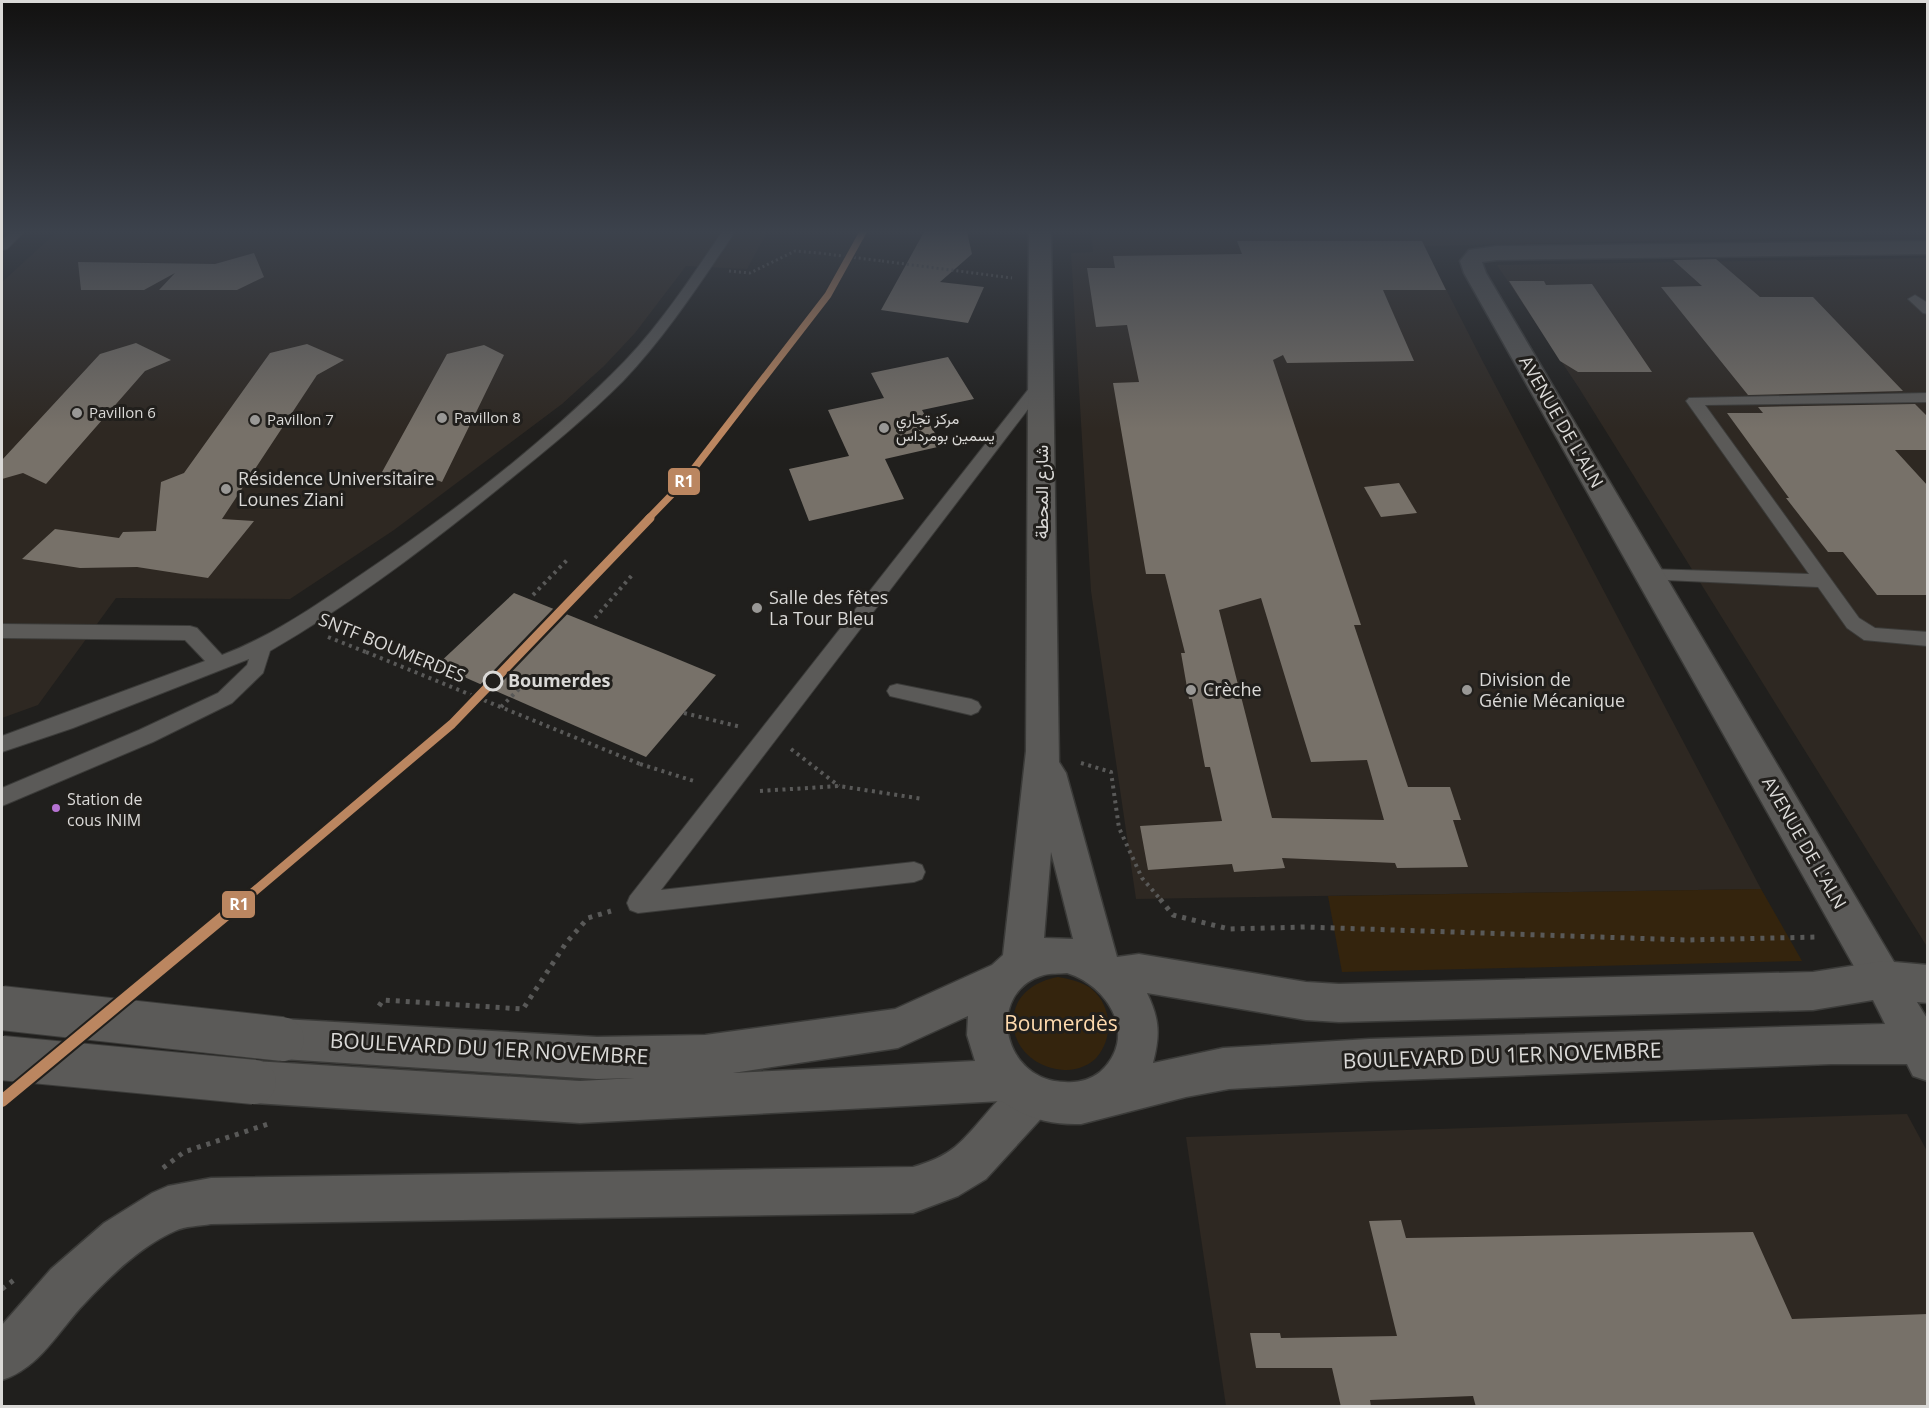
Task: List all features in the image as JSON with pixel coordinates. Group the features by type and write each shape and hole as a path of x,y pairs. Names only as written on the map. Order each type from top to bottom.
{"main road":[{"name":"شارع المحطة","path":"1042,298 1043,751"},
{"name":"AVENUE DE L'ALN","path":"1488,298 1925,1050"},
{"path":"1043,751 1106,971 1130,997 1138,1023 1138,1049 1127,1074 1107,1093 1081,1103 1056,1104 1021,1088 993,1057 986,1029 990,1003 1012,972 1043,751"},
{"path":"1012,972 1047,956 1065,956 1074,957 1106,971 1139,974 1306,1001 1339,1003 1812,991 1883,980 1928,984"},
{"name":"BOULEVARD DU 1ER NOVEMBRE","path":"2,1008 282,1039 597,1058 705,1056 784,1047 898,1028 1012,972"},
{"name":"BOULEVARD DU 1ER NOVEMBRE","path":"1081,1103 1211,1071 1369,1060 1831,1044 1925,1050"},
{"path":"2,1058 255,1082 580,1102 1021,1088"},
{"path":"2,1356 21,1341 68,1286 120,1239 168,1209 212,1201 913,1190 942,1180 970,1163 1021,1088"}],"lane":[{"path":"2,744 77,718 262,647 300,625 422,542 540,447 617,378 664,325 683,298"},
{"path":"1915,299 1928,310"},
{"path":"638,903 1042,380"},
{"path":"1928,397 1694,401 1853,623 1870,635 1928,639"},
{"path":"1649,575 1824,581"},
{"path":"2,632 190,633 218,663"},
{"path":"2,796 146,736 225,698 256,668 262,647"},
{"path":"897,691 970,707"},
{"path":"638,903 914,872"}],"path":[{"path":"533,596 568,559"},
{"path":"595,618 633,574"},
{"name":"SNTF BOUMERDES","path":"300,625 640,764 724,791"},
{"path":"501,707 530,678"},
{"path":"684,713 769,733"},
{"path":"794,751 839,786"},
{"path":"1043,751 1111,772 1119,828 1142,878 1173,915 1229,929 1305,927 1687,940 1857,936"},
{"path":"768,790 839,786 923,799"},
{"path":"361,1044 382,1000 523,1008 566,943 588,918 638,903"}],"shaded area":[{"name":"Résidence Universitaire Lounes Ziani","path":"2,298 662,298 635,333 604,366 562,404 394,530 290,599 116,598 38,705 2,718"},
{"name":"Division de Génie Mécanique","path":"1074,298 1450,298 1761,889 1136,899 1091,591"},
{"path":"1519,298 1927,298 1927,945 1926,945 1579,388"},
{"path":"1907,1114 1927,1151 1927,1406 1226,1406 1186,1137"}],"green space":[{"path":"1761,889 1802,961 1342,972 1328,896"},
{"name":"Boumerdès","path":"1058,977 1078,982 1096,993 1106,1010 1108,1020 1103,1049 1087,1065 1073,1070 1044,1065 1028,1055 1018,1042 1013,1026 1015,1011 1022,996 1037,984"}],"building":[{"path":"888,298 979,298 968,323 881,310"},
{"path":"1092,298 1386,298 1414,361 1287,363 1283,355 1273,360 1361,625 1354,625 1408,787 1450,787 1461,820 1453,820 1468,867 1397,868 1395,863 1282,858 1285,868 1234,872 1232,864 1148,870 1140,826 1222,821 1210,767 1205,767 1192,699 1189,699 1181,653 1185,653 1165,574 1146,574 1113,383 1139,382 1127,325 1096,327","holes":["1261,598 1311,762 1367,760 1384,820 1272,818 1219,610"]},
{"path":"1520,298 1601,298 1652,372 1578,372 1560,361"},
{"path":"1670,298 1814,298 1903,391 1748,395"},
{"name":"Pavillon 6","path":"136,343 171,360 145,371 46,484 23,473 2,479 2,460 100,354"},
{"path":"307,344 344,360 317,375 222,519 254,521 208,578 137,567 80,568 22,559 55,529 119,538 123,532 156,531 161,482 184,473 270,353"},
{"name":"Pavillon 8","path":"484,345 504,355 442,482 412,471 376,483 447,354"},
{"name":"مركز تجاري يسمين بومرداس","path":"948,357 974,399 922,410 942,446 885,459 904,499 809,521 789,469 849,456 828,410 884,398 871,373"},
{"path":"1915,404 1928,417 1928,450 1895,450 1928,486 1928,595 1877,595 1843,552 1828,552 1786,498 1789,498 1727,413 1763,413 1758,407"},
{"path":"1399,483 1417,513 1381,517 1364,487"},
{"path":"514,593 716,675 646,757 437,665"},
{"path":"1401,1220 1406,1238 1753,1232 1792,1319 1928,1314 1928,1407 1476,1407 1473,1396 1370,1400 1371,1407 1341,1407 1332,1368 1256,1368 1250,1333 1280,1333 1281,1338 1397,1336 1369,1221"}],"railway":[{"path":"648,519 682,484 826,298"},
{"path":"244,900 452,724 650,518"},
{"path":"2,1101 245,899"}],"transit line":[{"name":"R1","path":"2,1101 452,724 682,484 826,298"}],"place":[{"name":"Pavillon 6","path":"77,413"},
{"name":"Pavillon 8","path":"442,418"},
{"name":"Pavillon 7","path":"255,420"},
{"name":"مركز تجاري يسمين بومرداس","path":"884,428"},
{"name":"Résidence Universitaire Lounes Ziani","path":"226,489"},
{"name":"Salle des fêtes La Tour Bleu","path":"757,608"},
{"name":"Boumerdes","path":"493,681"},
{"name":"Crèche","path":"1191,690"},
{"name":"Division de Génie Mécanique","path":"1467,690"},
{"name":"Station de cous INIM","path":"56,808"}]}
